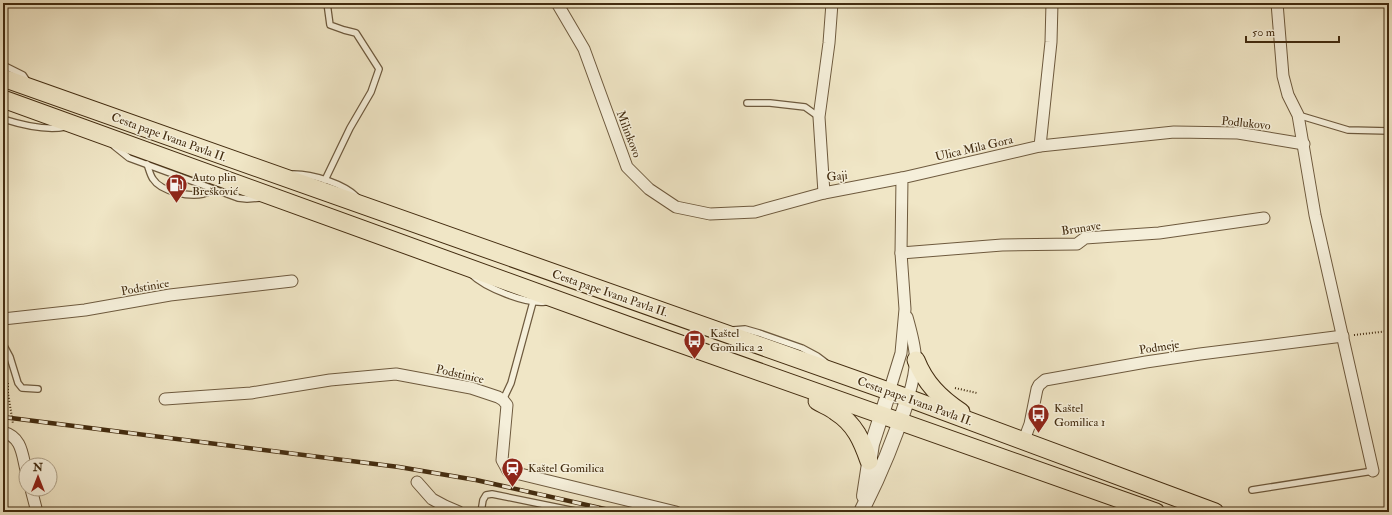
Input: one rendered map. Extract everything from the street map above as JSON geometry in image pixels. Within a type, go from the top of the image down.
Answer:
[{"type":"main road","name":"Cesta pape Ivana Pavla II.","points":[[3,78],[908,398],[1215,512]]},
{"type":"main road","name":"Cesta pape Ivana Pavla II.","points":[[3,100],[804,388],[1156,512]]},
{"type":"main road","points":[[916,360],[921,373],[928,384],[940,396],[971,421]]},
{"type":"main road","points":[[804,388],[812,398],[835,410],[851,424],[862,441],[869,461]]},
{"type":"street","name":"Milinkovo","points":[[557,3],[584,49],[627,167],[649,189],[676,207],[710,214],[755,212],[824,193]]},
{"type":"street","name":"Gaji","points":[[832,3],[829,43],[819,117],[824,193],[902,178]]},
{"type":"street","points":[[1040,146],[1051,42],[1052,3]]},
{"type":"street","points":[[1277,3],[1283,76],[1288,95],[1298,115],[1315,215],[1373,471]]},
{"type":"street","name":"Podlukovo","points":[[1040,146],[1174,132],[1238,133],[1304,144]]},
{"type":"street","name":"Ulica Mila Gora","points":[[902,178],[1040,146]]},
{"type":"street","points":[[862,510],[872,444],[901,353],[905,309],[901,253],[902,178]]},
{"type":"street","name":"Brunave","points":[[901,253],[1002,245],[1077,244],[1085,238],[1159,233],[1264,218]]},
{"type":"street","name":"Podstinice","points":[[3,319],[85,310],[170,295],[292,281]]},
{"type":"street","points":[[862,510],[880,474],[914,380],[916,360],[913,338],[905,309]]},
{"type":"street","name":"Podmeje","points":[[1024,440],[1030,424],[1037,389],[1039,385],[1046,380],[1146,362],[1343,336]]},
{"type":"street","name":"Podstinice","points":[[165,399],[251,393],[330,380],[396,374],[471,388],[503,400]]},
{"type":"street","points":[[503,400],[507,405],[502,460],[508,471],[676,512]]},
{"type":"street","points":[[6,433],[18,441],[22,457]]},
{"type":"street","points":[[416,482],[432,499],[459,512]]},
{"type":"street","points":[[33,497],[37,512]]},
{"type":"lane","points":[[325,180],[350,128],[371,92],[379,69],[356,33],[330,25],[327,3]]},
{"type":"lane","points":[[3,65],[23,75],[32,88]]},
{"type":"lane","points":[[747,103],[770,103],[805,107],[819,117]]},
{"type":"lane","points":[[1298,115],[1348,130],[1389,131]]},
{"type":"lane","points":[[3,119],[57,129],[75,126]]},
{"type":"lane","points":[[106,137],[113,146],[129,158],[238,198],[247,199],[271,196]]},
{"type":"lane","points":[[147,164],[153,179],[159,185],[175,192],[190,195],[204,194],[215,189]]},
{"type":"lane","points":[[272,174],[307,174],[325,180],[351,191],[369,208]]},
{"type":"lane","points":[[464,266],[471,275],[486,286],[533,302],[559,300]]},
{"type":"lane","points":[[503,400],[511,383],[533,302]]},
{"type":"lane","points":[[3,344],[10,357],[18,383],[22,388],[38,390]]},
{"type":"lane","points":[[1252,490],[1373,471]]},
{"type":"lane","points":[[481,512],[483,500],[486,495],[492,494],[580,512]]},
{"type":"path","points":[[1343,336],[1389,331]]},
{"type":"path","points":[[6,433],[14,429],[8,393],[10,357]]},
{"type":"railway","points":[[3,417],[399,467],[476,480],[618,512]]},
{"type":"place","name":"Auto plin Brešković","points":[[176,204]]},
{"type":"place","name":"Kaštel Gomilica 2","points":[[695,360]]},
{"type":"place","name":"Kaštel Gomilica 1","points":[[1038,434]]},
{"type":"place","name":"Kaštel Gomilica","points":[[513,488]]}]
